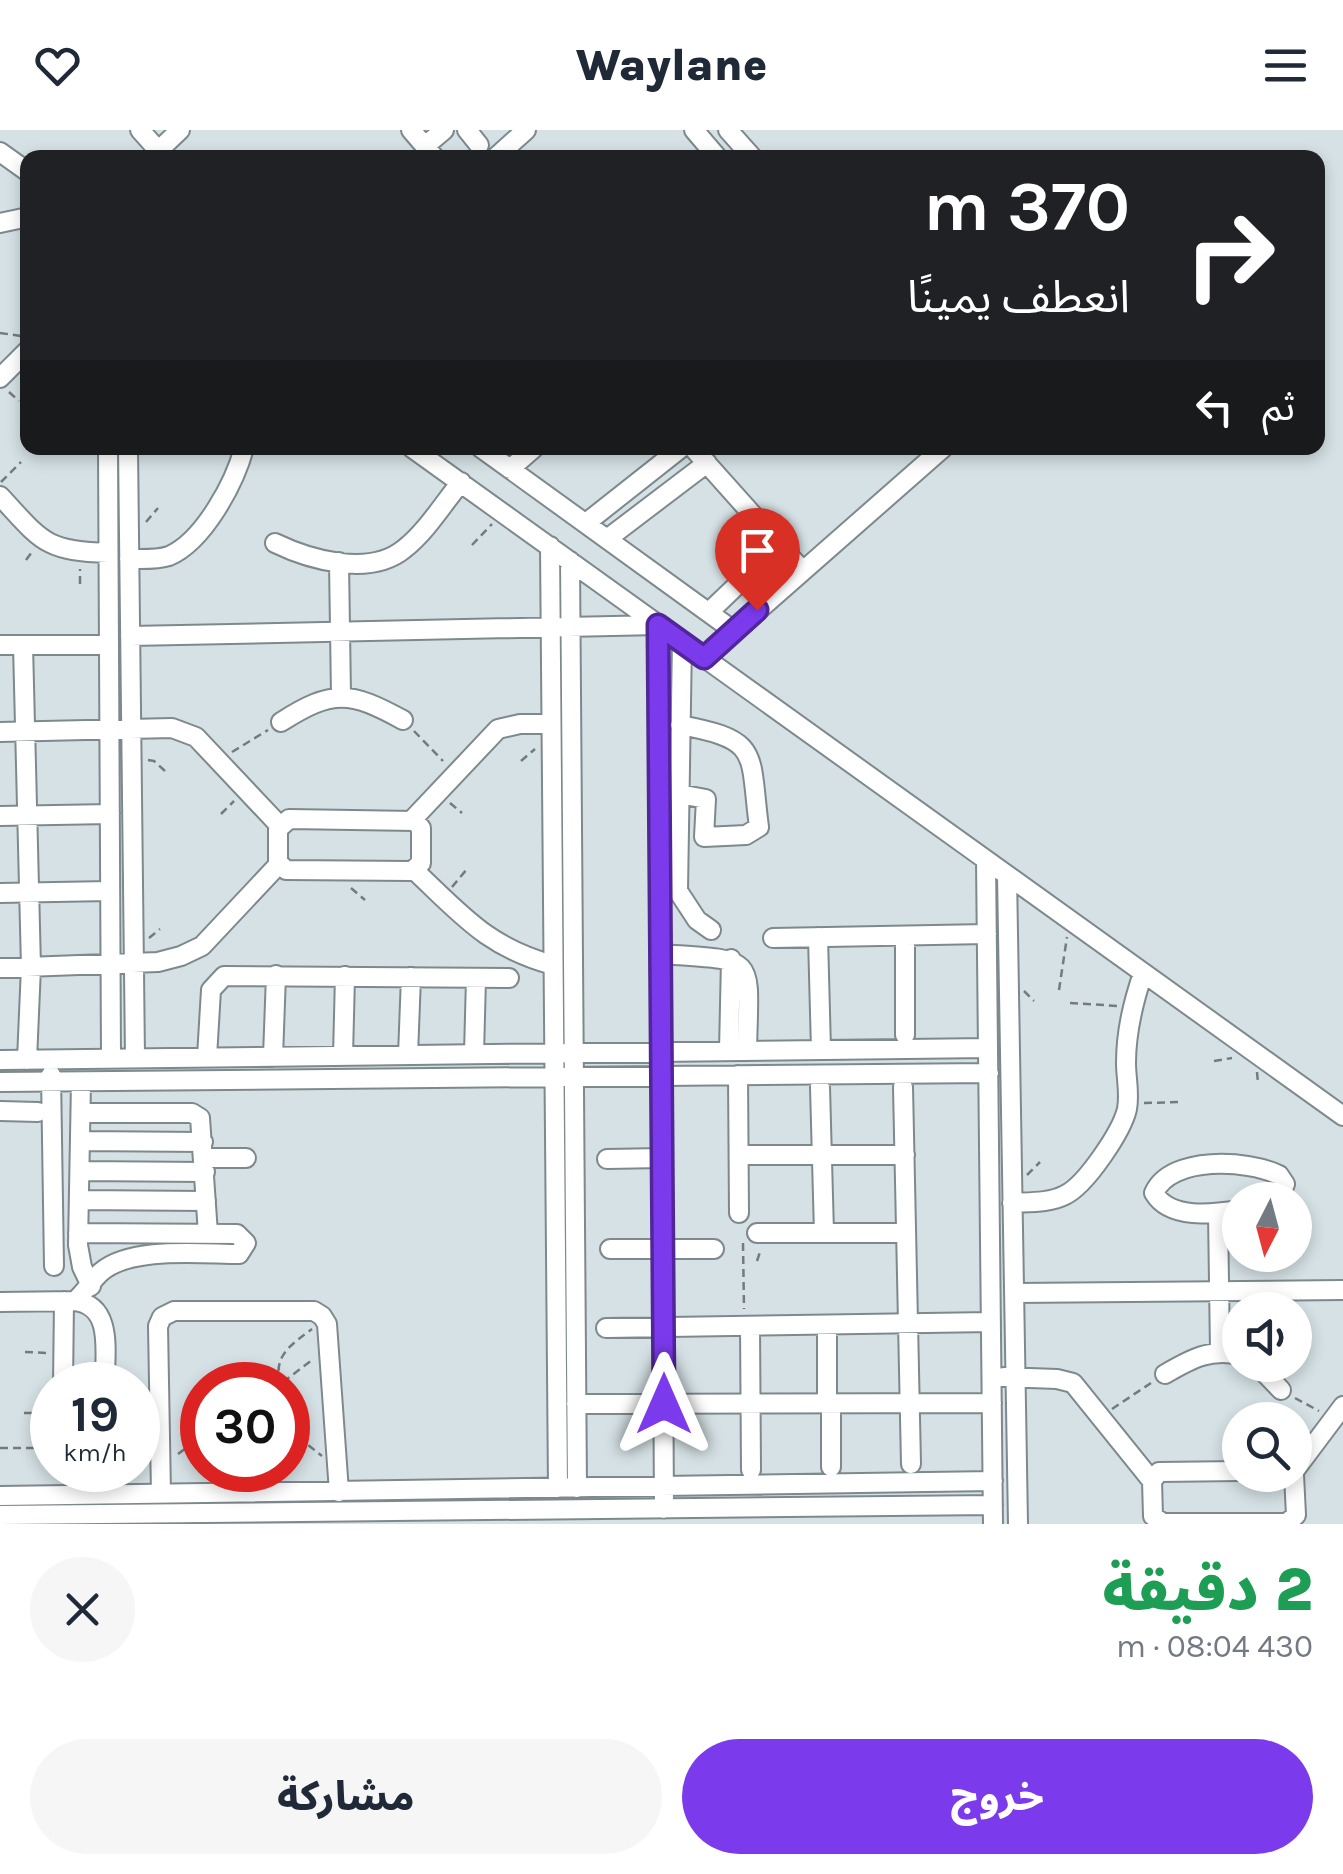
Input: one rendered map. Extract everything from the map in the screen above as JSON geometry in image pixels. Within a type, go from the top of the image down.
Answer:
[{"type":"street","points":[[140,130],[158,150]]},
{"type":"street","points":[[411,130],[428,150]]},
{"type":"street","points":[[466,130],[479,145]]},
{"type":"street","points":[[504,150],[526,130]]},
{"type":"street","points":[[694,130],[711,150]]},
{"type":"street","points":[[728,130],[746,150]]},
{"type":"street","points":[[0,381],[20,359]]},
{"type":"street","points":[[108,455],[111,1058]]},
{"type":"street","points":[[128,455],[135,1058]]},
{"type":"street","points":[[130,559],[165,558],[183,548],[198,534],[237,474],[242,455]]},
{"type":"street","points":[[422,455],[1343,1116]]},
{"type":"street","points":[[493,455],[734,631]]},
{"type":"street","points":[[510,468],[526,455]]},
{"type":"street","points":[[586,524],[673,455]]},
{"type":"street","points":[[700,455],[802,570]]},
{"type":"street","points":[[704,658],[934,455]]},
{"type":"street","points":[[608,539],[707,463]]},
{"type":"street","points":[[275,543],[361,565],[404,550],[462,482]]},
{"type":"street","points":[[637,484],[656,502]]},
{"type":"street","points":[[0,496],[53,546],[66,551],[108,553]]},
{"type":"street","points":[[709,612],[780,545]]},
{"type":"street","points":[[550,546],[558,1488]]},
{"type":"street","points":[[570,561],[577,1488]]},
{"type":"street","points":[[338,562],[341,696]]},
{"type":"street","points":[[130,636],[658,625]]},
{"type":"street","points":[[658,625],[664,1509]]},
{"type":"street","points":[[682,641],[678,892],[685,907],[711,930]]},
{"type":"street","points":[[0,646],[109,644]]},
{"type":"street","points":[[23,645],[31,967],[27,1060]]},
{"type":"street","points":[[280,722],[320,699],[341,696],[362,698],[404,720]]},
{"type":"street","points":[[412,820],[498,729],[550,724]]},
{"type":"street","points":[[679,794],[706,800],[704,836],[746,835],[759,828],[750,759],[744,748],[724,733],[680,725]]},
{"type":"street","points":[[0,732],[184,730],[196,736],[279,825],[278,864],[202,946],[158,962],[0,968]]},
{"type":"street","points":[[110,785],[132,785]]},
{"type":"street","points":[[0,816],[110,814]]},
{"type":"street","points":[[279,825],[289,820],[412,820],[420,828],[420,863],[414,870]]},
{"type":"street","points":[[551,821],[571,820]]},
{"type":"street","points":[[0,1496],[164,1501],[363,1518],[664,1509],[817,1516],[920,1506],[993,1515],[986,860]]},
{"type":"street","points":[[278,864],[289,871],[414,870],[483,935],[553,966]]},
{"type":"street","points":[[1007,875],[1018,1524]]},
{"type":"street","points":[[0,894],[110,892]]},
{"type":"street","points":[[772,938],[987,934]]},
{"type":"street","points":[[905,936],[905,1035]]},
{"type":"street","points":[[818,938],[821,1050]]},
{"type":"street","points":[[661,954],[731,959],[743,966],[749,979],[738,1051]]},
{"type":"street","points":[[1012,1203],[1055,1199],[1080,1186],[1121,1127],[1128,1104],[1126,1037],[1143,973]]},
{"type":"street","points":[[207,1057],[214,984],[230,974],[509,978]]},
{"type":"street","points":[[273,1056],[276,975]]},
{"type":"street","points":[[343,1056],[346,976]]},
{"type":"street","points":[[408,1055],[411,977]]},
{"type":"street","points":[[474,1054],[476,978]]},
{"type":"street","points":[[0,1060],[988,1048]]},
{"type":"street","points":[[308,1056],[309,1079]]},
{"type":"street","points":[[50,1059],[54,1266]]},
{"type":"street","points":[[0,1082],[989,1073]]},
{"type":"street","points":[[738,1075],[739,1213]]},
{"type":"street","points":[[81,1082],[78,1233],[82,1267],[91,1286]]},
{"type":"street","points":[[904,1087],[911,1464]]},
{"type":"street","points":[[820,1088],[824,1233]]},
{"type":"street","points":[[0,1111],[38,1112]]},
{"type":"street","points":[[81,1113],[192,1113],[202,1122],[208,1234]]},
{"type":"street","points":[[989,1131],[1011,1132]]},
{"type":"street","points":[[81,1141],[204,1157],[246,1158]]},
{"type":"street","points":[[739,1155],[905,1154]]},
{"type":"street","points":[[80,1171],[204,1157]]},
{"type":"street","points":[[607,1159],[662,1158]]},
{"type":"street","points":[[1222,1212],[1175,1209],[1160,1202],[1154,1193],[1158,1184],[1182,1171],[1218,1164],[1243,1164],[1279,1175],[1284,1182]]},
{"type":"street","points":[[79,1200],[206,1201]]},
{"type":"street","points":[[1165,1374],[1202,1354],[1220,1351],[1218,1213]]},
{"type":"street","points":[[63,1362],[70,1301],[91,1286],[100,1273],[147,1254],[239,1254],[246,1248],[242,1235],[78,1233]]},
{"type":"street","points":[[757,1233],[906,1233]]},
{"type":"street","points":[[610,1249],[714,1248]]},
{"type":"street","points":[[1014,1293],[1343,1290]]},
{"type":"street","points":[[0,1302],[70,1301],[92,1306],[103,1320],[104,1362]]},
{"type":"street","points":[[164,1501],[158,1326],[165,1314],[314,1311],[326,1320],[339,1492]]},
{"type":"street","points":[[606,1328],[991,1322]]},
{"type":"street","points":[[827,1325],[830,1467]]},
{"type":"street","points":[[747,1326],[750,1470]]},
{"type":"street","points":[[992,1376],[1073,1383],[1152,1480]]},
{"type":"street","points":[[1273,1382],[1281,1390]]},
{"type":"street","points":[[576,1404],[992,1403]]},
{"type":"street","points":[[1312,1448],[1338,1413]]},
{"type":"street","points":[[1222,1471],[1156,1474],[1152,1480],[1152,1522],[1287,1523],[1296,1521],[1295,1492]]},
{"type":"street","points":[[0,1515],[339,1492],[992,1481]]},
{"type":"street","points":[[920,1482],[920,1506]]},
{"type":"street","points":[[456,1490],[456,1517]]},
{"type":"path","points":[[0,381],[19,401]]},
{"type":"path","points":[[0,483],[21,462]]},
{"type":"path","points":[[472,545],[503,512]]},
{"type":"path","points":[[404,720],[455,773]]},
{"type":"path","points":[[218,760],[280,722]]},
{"type":"path","points":[[132,758],[154,761],[164,771]]},
{"type":"path","points":[[443,897],[467,869]]},
{"type":"path","points":[[1059,990],[1070,920]]},
{"type":"path","points":[[1070,1004],[1132,1006]]},
{"type":"path","points":[[1128,1104],[1180,1102]]},
{"type":"path","points":[[739,1213],[747,1326]]},
{"type":"path","points":[[279,1362],[284,1351],[326,1320]]},
{"type":"path","points":[[309,1362],[329,1346]]},
{"type":"path","points":[[26,1352],[63,1354]]},
{"type":"path","points":[[1101,1416],[1165,1374]]},
{"type":"path","points":[[1281,1390],[1338,1413]]},
{"type":"path","points":[[24,1413],[30,1413]]},
{"type":"path","points":[[310,1447],[337,1468]]},
{"type":"path","points":[[0,1448],[30,1448]]},
{"type":"path","points":[[161,1467],[180,1453]]},
{"type":"route","points":[[664,1404],[658,625],[704,658],[757,610]]}]
